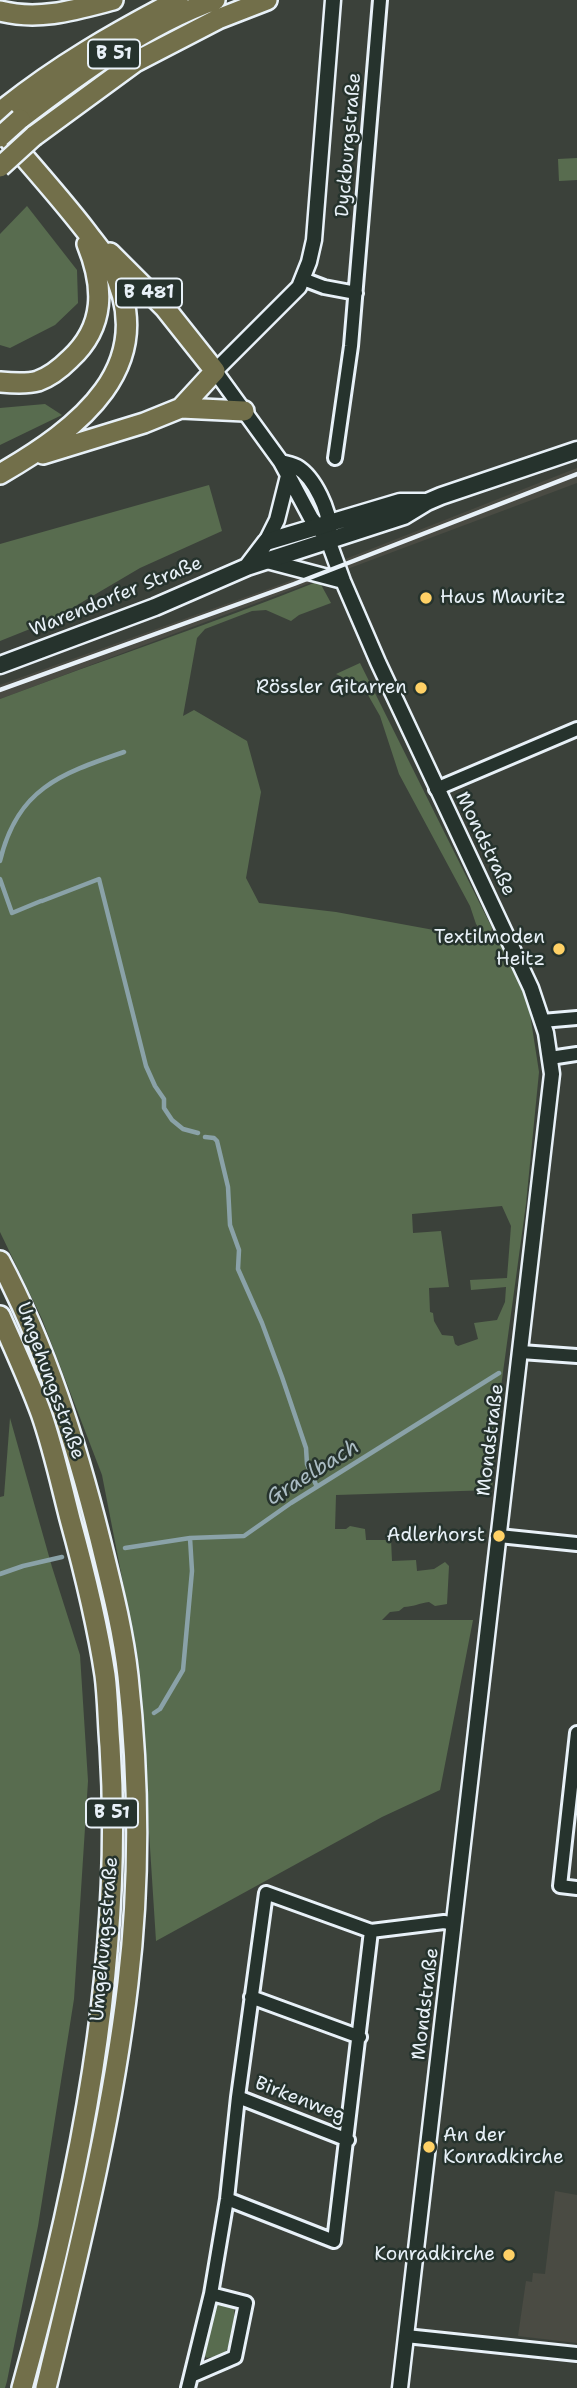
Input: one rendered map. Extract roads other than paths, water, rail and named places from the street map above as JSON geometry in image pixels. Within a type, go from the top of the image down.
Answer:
[{"type":"highway","points":[[47,0],[82,8]]},
{"type":"highway","points":[[0,11],[34,17],[113,0]]},
{"type":"highway","points":[[9,112],[66,64],[122,29],[178,0]]},
{"type":"highway","name":"B 51","points":[[0,137],[9,112],[164,23],[215,0]]},
{"type":"highway","name":"B 51","points":[[0,167],[34,136],[135,62],[218,19],[267,0]]},
{"type":"highway","name":"B 481","points":[[0,129],[77,220],[164,308],[215,372]]},
{"type":"highway","points":[[0,382],[38,381],[63,366],[83,348],[95,323],[100,299],[97,268],[77,220]]},
{"type":"highway","points":[[0,474],[83,418],[109,386],[125,351],[128,328],[125,302],[111,265],[77,220]]},
{"type":"highway","points":[[23,461],[144,423],[181,408],[215,372]]},
{"type":"highway","points":[[181,408],[244,411]]},
{"type":"highway","name":"Umgehungsstraße","points":[[0,1261],[17,1294],[55,1385],[84,1475],[111,1585],[128,1674],[135,1780],[136,1886],[132,1941],[116,2064],[103,2141],[46,2388]]},
{"type":"highway","name":"Umgehungsstraße","points":[[0,1316],[41,1413],[90,1594],[105,1676],[112,1782],[113,1886],[93,2067],[40,2320],[22,2388]]},
{"type":"highway","name":"Umgehungsstraße","points":[[40,2320],[79,2251]]},
{"type":"main road","name":"Warendorfer Straße","points":[[0,665],[155,607],[247,567],[404,516],[426,502],[577,450]]},
{"type":"main road","name":"Warendorfer Straße","points":[[247,567],[266,542],[400,502],[426,502]]},
{"type":"street","name":"Dyckburgstraße","points":[[215,372],[293,295],[303,279],[314,240],[332,0]]},
{"type":"street","name":"Dyckburgstraße","points":[[335,458],[356,293],[380,0]]},
{"type":"street","points":[[303,279],[324,287],[356,293]]},
{"type":"street","points":[[215,372],[324,524],[328,540]]},
{"type":"street","points":[[281,462],[299,468],[324,502],[328,512],[324,524]]},
{"type":"street","points":[[266,542],[277,520],[288,477]]},
{"type":"street","name":"Mondstraße","points":[[328,540],[343,582],[436,789],[531,988],[550,1058],[551,1094],[400,2388]]},
{"type":"street","points":[[267,561],[343,582]]},
{"type":"street","points":[[436,789],[577,729]]},
{"type":"street","points":[[542,1021],[577,1018]]},
{"type":"street","points":[[550,1058],[577,1055]]},
{"type":"street","points":[[521,1352],[577,1356]]},
{"type":"street","points":[[499,1536],[577,1544]]},
{"type":"street","points":[[577,1733],[560,1886],[577,1888]]},
{"type":"street","name":"Birkenweg","points":[[190,2382],[211,2294],[227,2199],[266,1893],[371,1931],[454,1924]]},
{"type":"street","name":"Birkenweg","points":[[227,2199],[334,2241],[371,1931]]},
{"type":"street","points":[[251,1997],[360,2036]]},
{"type":"street","name":"Birkenweg","points":[[238,2097],[348,2140]]},
{"type":"street","name":"Birkenweg","points":[[190,2382],[235,2357],[246,2304],[211,2294]]},
{"type":"street","points":[[407,2336],[577,2354]]},
{"type":"waterway","points":[[0,861],[18,817],[44,788],[80,768],[124,752]]},
{"type":"waterway","points":[[0,879],[12,913],[41,901]]},
{"type":"waterway","points":[[42,901],[99,879],[146,1066],[172,1120],[183,1129],[198,1133]]},
{"type":"waterway","points":[[205,1137],[217,1141],[228,1187],[230,1225],[239,1250],[238,1269],[282,1377],[306,1448],[307,1464],[317,1487]]},
{"type":"waterway","name":"Graelbach","points":[[125,1548],[190,1538],[244,1536],[291,1503],[499,1373]]},
{"type":"waterway","points":[[154,1713],[160,1709],[183,1670],[192,1571],[190,1538]]},
{"type":"waterway","name":"Graelbach","points":[[0,1574],[62,1557]]},
{"type":"railway","points":[[0,690],[294,584],[577,474]]},
{"type":"place","name":"Haus Mauritz","points":[[426,598]]},
{"type":"place","name":"Rössler Gitarren","points":[[421,688]]},
{"type":"place","name":"Textilmoden Heitz","points":[[559,949]]},
{"type":"place","name":"Adlerhorst","points":[[499,1536]]},
{"type":"place","name":"An der Konradkirche","points":[[429,2147]]},
{"type":"place","name":"Konradkirche","points":[[509,2255]]}]
